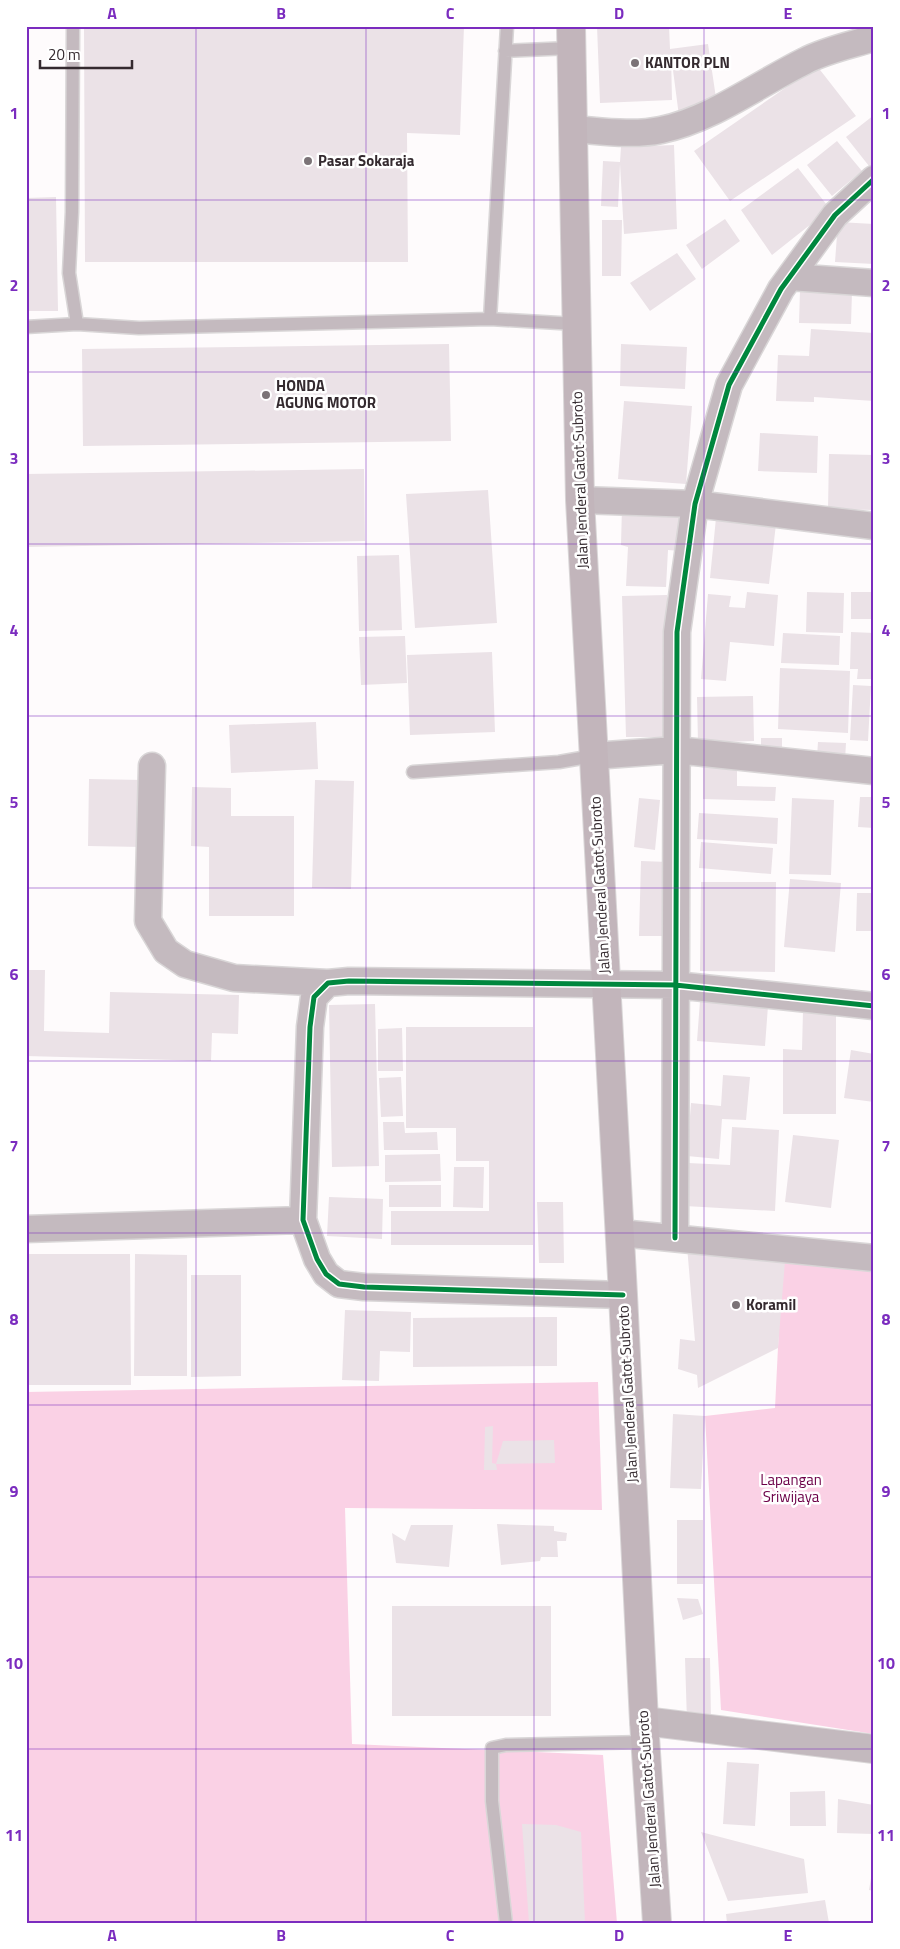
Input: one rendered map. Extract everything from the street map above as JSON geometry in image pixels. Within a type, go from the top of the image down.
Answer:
[{"type":"highway","name":"Jalan Jenderal Gatot Subroto","points":[[571,37],[580,500],[620,1233],[644,1731],[657,1923]]},
{"type":"street","points":[[573,130],[624,133],[658,131],[679,126],[714,110],[818,54],[874,38]]},
{"type":"street","points":[[676,1238],[677,632],[694,504],[729,385],[754,343],[781,289],[835,215],[874,179]]},
{"type":"street","points":[[790,277],[874,282]]},
{"type":"street","points":[[580,500],[694,504],[874,526]]},
{"type":"street","points":[[593,756],[676,750],[874,771]]},
{"type":"street","points":[[152,766],[148,921],[166,951],[185,964],[234,978],[328,983],[348,981],[675,985],[874,1006]]},
{"type":"street","points":[[328,983],[314,997],[311,1020],[303,1220],[317,1259],[326,1274],[339,1284],[364,1287],[623,1295]]},
{"type":"street","points":[[26,1229],[303,1220]]},
{"type":"street","points":[[620,1233],[874,1258]]},
{"type":"street","points":[[644,1731],[874,1749]]},
{"type":"lane","points":[[73,26],[72,212],[69,272],[77,324]]},
{"type":"lane","points":[[490,319],[507,26]]},
{"type":"lane","points":[[505,51],[571,37]]},
{"type":"lane","points":[[26,327],[77,324],[139,328],[490,319],[576,324]]},
{"type":"lane","points":[[413,772],[559,762],[593,756]]},
{"type":"lane","points":[[506,1923],[492,1801],[492,1748],[644,1731]]},
{"type":"green space","name":"Lapangan Sriwijaya","points":[[783,1246],[874,1258],[874,1734],[721,1710],[705,1416],[775,1408]]},
{"type":"green space","points":[[598,1382],[602,1510],[345,1508],[352,1744],[603,1755],[617,1923],[26,1923],[26,1392]]},
{"type":"building","name":"Pasar Sokaraja","points":[[84,26],[464,26],[460,135],[407,133],[408,262],[85,262]]},
{"type":"building","name":"KANTOR PLN","points":[[597,26],[669,26],[670,49],[708,44],[716,98],[704,100],[705,112],[679,116],[671,55],[672,100],[600,103]]},
{"type":"building","points":[[817,66],[856,116],[730,201],[694,151]]},
{"type":"building","points":[[874,115],[874,163],[869,166],[846,137]]},
{"type":"building","points":[[837,141],[862,171],[832,196],[807,165]]},
{"type":"building","points":[[674,145],[677,229],[624,234],[620,164],[618,207],[601,206],[603,161],[620,162],[621,147]]},
{"type":"building","points":[[798,168],[830,209],[772,255],[741,210]]},
{"type":"building","points":[[56,197],[58,311],[26,311],[26,198]]},
{"type":"building","points":[[725,219],[740,241],[702,269],[686,245]]},
{"type":"building","points":[[602,220],[622,220],[621,276],[602,276]]},
{"type":"building","points":[[838,222],[874,224],[874,264],[835,262]]},
{"type":"building","points":[[677,253],[696,279],[650,311],[630,283]]},
{"type":"building","points":[[800,291],[852,292],[851,324],[799,323]]},
{"type":"building","points":[[811,329],[874,333],[874,401],[814,397],[814,402],[776,401],[778,355],[809,356]]},
{"type":"building","name":"HONDA AGUNG MOTOR","points":[[449,344],[451,441],[83,446],[82,349]]},
{"type":"building","points":[[621,344],[687,347],[685,389],[620,386]]},
{"type":"building","points":[[624,401],[692,406],[686,484],[618,479]]},
{"type":"building","points":[[760,433],[818,436],[817,473],[758,471]]},
{"type":"building","points":[[829,454],[874,455],[874,510],[828,509]]},
{"type":"building","points":[[364,469],[365,541],[26,547],[26,474]]},
{"type":"building","points":[[488,490],[497,623],[415,628],[406,494]]},
{"type":"building","points":[[622,507],[683,509],[681,551],[668,550],[666,587],[626,586],[628,547],[621,545]]},
{"type":"building","points":[[716,518],[776,524],[769,584],[710,578]]},
{"type":"building","points":[[399,555],[402,630],[359,631],[357,556]]},
{"type":"building","points":[[747,592],[778,595],[774,646],[730,642],[726,681],[701,679],[708,594],[731,596],[729,607],[745,608]]},
{"type":"building","points":[[807,592],[844,593],[843,633],[806,632]]},
{"type":"building","points":[[851,592],[874,592],[874,619],[851,619]]},
{"type":"building","points":[[667,595],[670,737],[626,737],[622,596]]},
{"type":"building","points":[[851,632],[874,633],[874,679],[857,679],[858,669],[850,669]]},
{"type":"building","points":[[783,633],[840,636],[839,665],[781,663]]},
{"type":"building","points":[[405,636],[407,683],[361,685],[359,637]]},
{"type":"building","points":[[492,652],[495,732],[410,735],[407,655]]},
{"type":"building","points":[[780,668],[850,671],[848,733],[778,729]]},
{"type":"building","points":[[853,685],[871,686],[868,741],[850,740]]},
{"type":"building","points":[[753,696],[754,741],[698,743],[697,697]]},
{"type":"building","points":[[316,722],[318,769],[231,773],[229,725]]},
{"type":"building","points":[[761,738],[782,738],[782,752],[761,753]]},
{"type":"building","points":[[818,742],[846,743],[845,760],[817,757]]},
{"type":"building","points":[[703,765],[737,766],[737,786],[776,787],[775,801],[703,799]]},
{"type":"building","points":[[89,779],[143,780],[142,847],[88,846]]},
{"type":"building","points":[[315,780],[354,781],[351,889],[312,888]]},
{"type":"building","points":[[192,787],[231,788],[231,816],[294,816],[294,916],[209,916],[209,847],[191,846]]},
{"type":"building","points":[[860,797],[874,797],[874,828],[858,827]]},
{"type":"building","points":[[639,798],[660,800],[655,850],[634,847]]},
{"type":"building","points":[[792,798],[834,800],[831,875],[789,874]]},
{"type":"building","points":[[699,813],[778,818],[777,844],[697,839]]},
{"type":"building","points":[[701,842],[773,848],[771,874],[699,868]]},
{"type":"building","points":[[641,861],[668,862],[665,936],[639,936]]},
{"type":"building","points":[[790,879],[841,883],[835,952],[784,947]]},
{"type":"building","points":[[701,882],[776,882],[775,972],[700,971]]},
{"type":"building","points":[[857,893],[874,893],[874,931],[856,931]]},
{"type":"building","points":[[26,970],[45,970],[44,1031],[109,1033],[110,992],[239,995],[238,1034],[212,1033],[211,1061],[26,1056]]},
{"type":"building","points":[[700,1001],[768,1006],[765,1046],[697,1041]]},
{"type":"building","points":[[375,1004],[379,1166],[332,1167],[329,1005]]},
{"type":"building","points":[[803,1011],[836,1011],[836,1114],[783,1114],[783,1049],[802,1050]]},
{"type":"building","points":[[406,1027],[533,1027],[533,1245],[391,1245],[391,1211],[489,1211],[489,1161],[456,1161],[456,1128],[406,1128]]},
{"type":"building","points":[[402,1028],[403,1071],[378,1071],[378,1029]]},
{"type":"building","points":[[851,1050],[874,1054],[874,1102],[844,1098]]},
{"type":"building","points":[[723,1075],[750,1077],[746,1120],[722,1119],[719,1159],[687,1156],[691,1103],[721,1106]]},
{"type":"building","points":[[401,1077],[403,1116],[381,1117],[379,1078]]},
{"type":"building","points":[[383,1122],[404,1122],[405,1133],[437,1132],[438,1150],[384,1150]]},
{"type":"building","points":[[732,1127],[779,1130],[775,1211],[685,1206],[688,1163],[730,1165]]},
{"type":"building","points":[[793,1135],[839,1140],[831,1208],[785,1202]]},
{"type":"building","points":[[440,1154],[441,1181],[385,1182],[385,1155]]},
{"type":"building","points":[[454,1167],[484,1167],[483,1208],[453,1207]]},
{"type":"building","points":[[389,1185],[441,1185],[441,1207],[389,1207]]},
{"type":"building","points":[[329,1197],[383,1199],[382,1239],[327,1236]]},
{"type":"building","points":[[537,1202],[563,1202],[564,1263],[539,1263]]},
{"type":"building","name":"Koramil","points":[[687,1246],[785,1261],[778,1348],[698,1388],[697,1375],[678,1369],[680,1339],[695,1341]]},
{"type":"building","points":[[26,1254],[130,1254],[131,1385],[26,1385]]},
{"type":"building","points":[[135,1254],[187,1255],[187,1376],[134,1376]]},
{"type":"building","points":[[191,1275],[241,1275],[241,1376],[191,1377]]},
{"type":"building","points":[[345,1310],[411,1312],[410,1352],[380,1351],[379,1381],[342,1380]]},
{"type":"building","points":[[557,1317],[557,1366],[413,1367],[413,1318]]},
{"type":"building","points":[[673,1414],[705,1416],[701,1489],[670,1488]]},
{"type":"building","points":[[493,1426],[492,1463],[496,1464],[497,1470],[484,1470],[485,1427]]},
{"type":"building","points":[[554,1440],[555,1463],[496,1464],[503,1441]]},
{"type":"building","points":[[677,1520],[703,1520],[703,1584],[677,1584]]},
{"type":"building","points":[[497,1524],[554,1526],[554,1531],[567,1533],[566,1541],[557,1541],[558,1557],[541,1557],[540,1561],[501,1565]]},
{"type":"building","points":[[411,1525],[453,1525],[449,1567],[396,1563],[392,1533],[405,1541]]},
{"type":"building","points":[[677,1598],[698,1599],[703,1614],[683,1620]]},
{"type":"building","points":[[392,1606],[551,1606],[551,1716],[392,1716]]},
{"type":"building","points":[[685,1658],[710,1658],[711,1722],[687,1722]]},
{"type":"building","points":[[727,1762],[759,1764],[755,1826],[723,1824]]},
{"type":"building","points":[[825,1791],[826,1826],[790,1826],[790,1792]]},
{"type":"building","points":[[838,1799],[874,1805],[874,1834],[837,1833]]},
{"type":"building","points":[[522,1824],[556,1825],[581,1832],[585,1923],[529,1923]]},
{"type":"building","points":[[701,1832],[804,1859],[808,1893],[728,1901]]},
{"type":"building","points":[[874,1866],[874,1891],[869,1890]]},
{"type":"building","points":[[825,1900],[829,1923],[727,1923],[726,1914]]},
{"type":"cycle path","points":[[675,1238],[677,632],[695,504],[729,385],[781,289],[835,215],[874,179]]},
{"type":"cycle path","points":[[623,1295],[364,1287],[339,1284],[326,1274],[317,1259],[303,1220],[310,1027],[314,997],[328,983],[349,981],[675,985],[874,1006]]},
{"type":"place","name":"KANTOR PLN","points":[[635,63]]},
{"type":"place","name":"Pasar Sokaraja","points":[[308,161]]},
{"type":"place","name":"HONDA AGUNG MOTOR","points":[[266,395]]},
{"type":"place","name":"Koramil","points":[[736,1305]]}]
